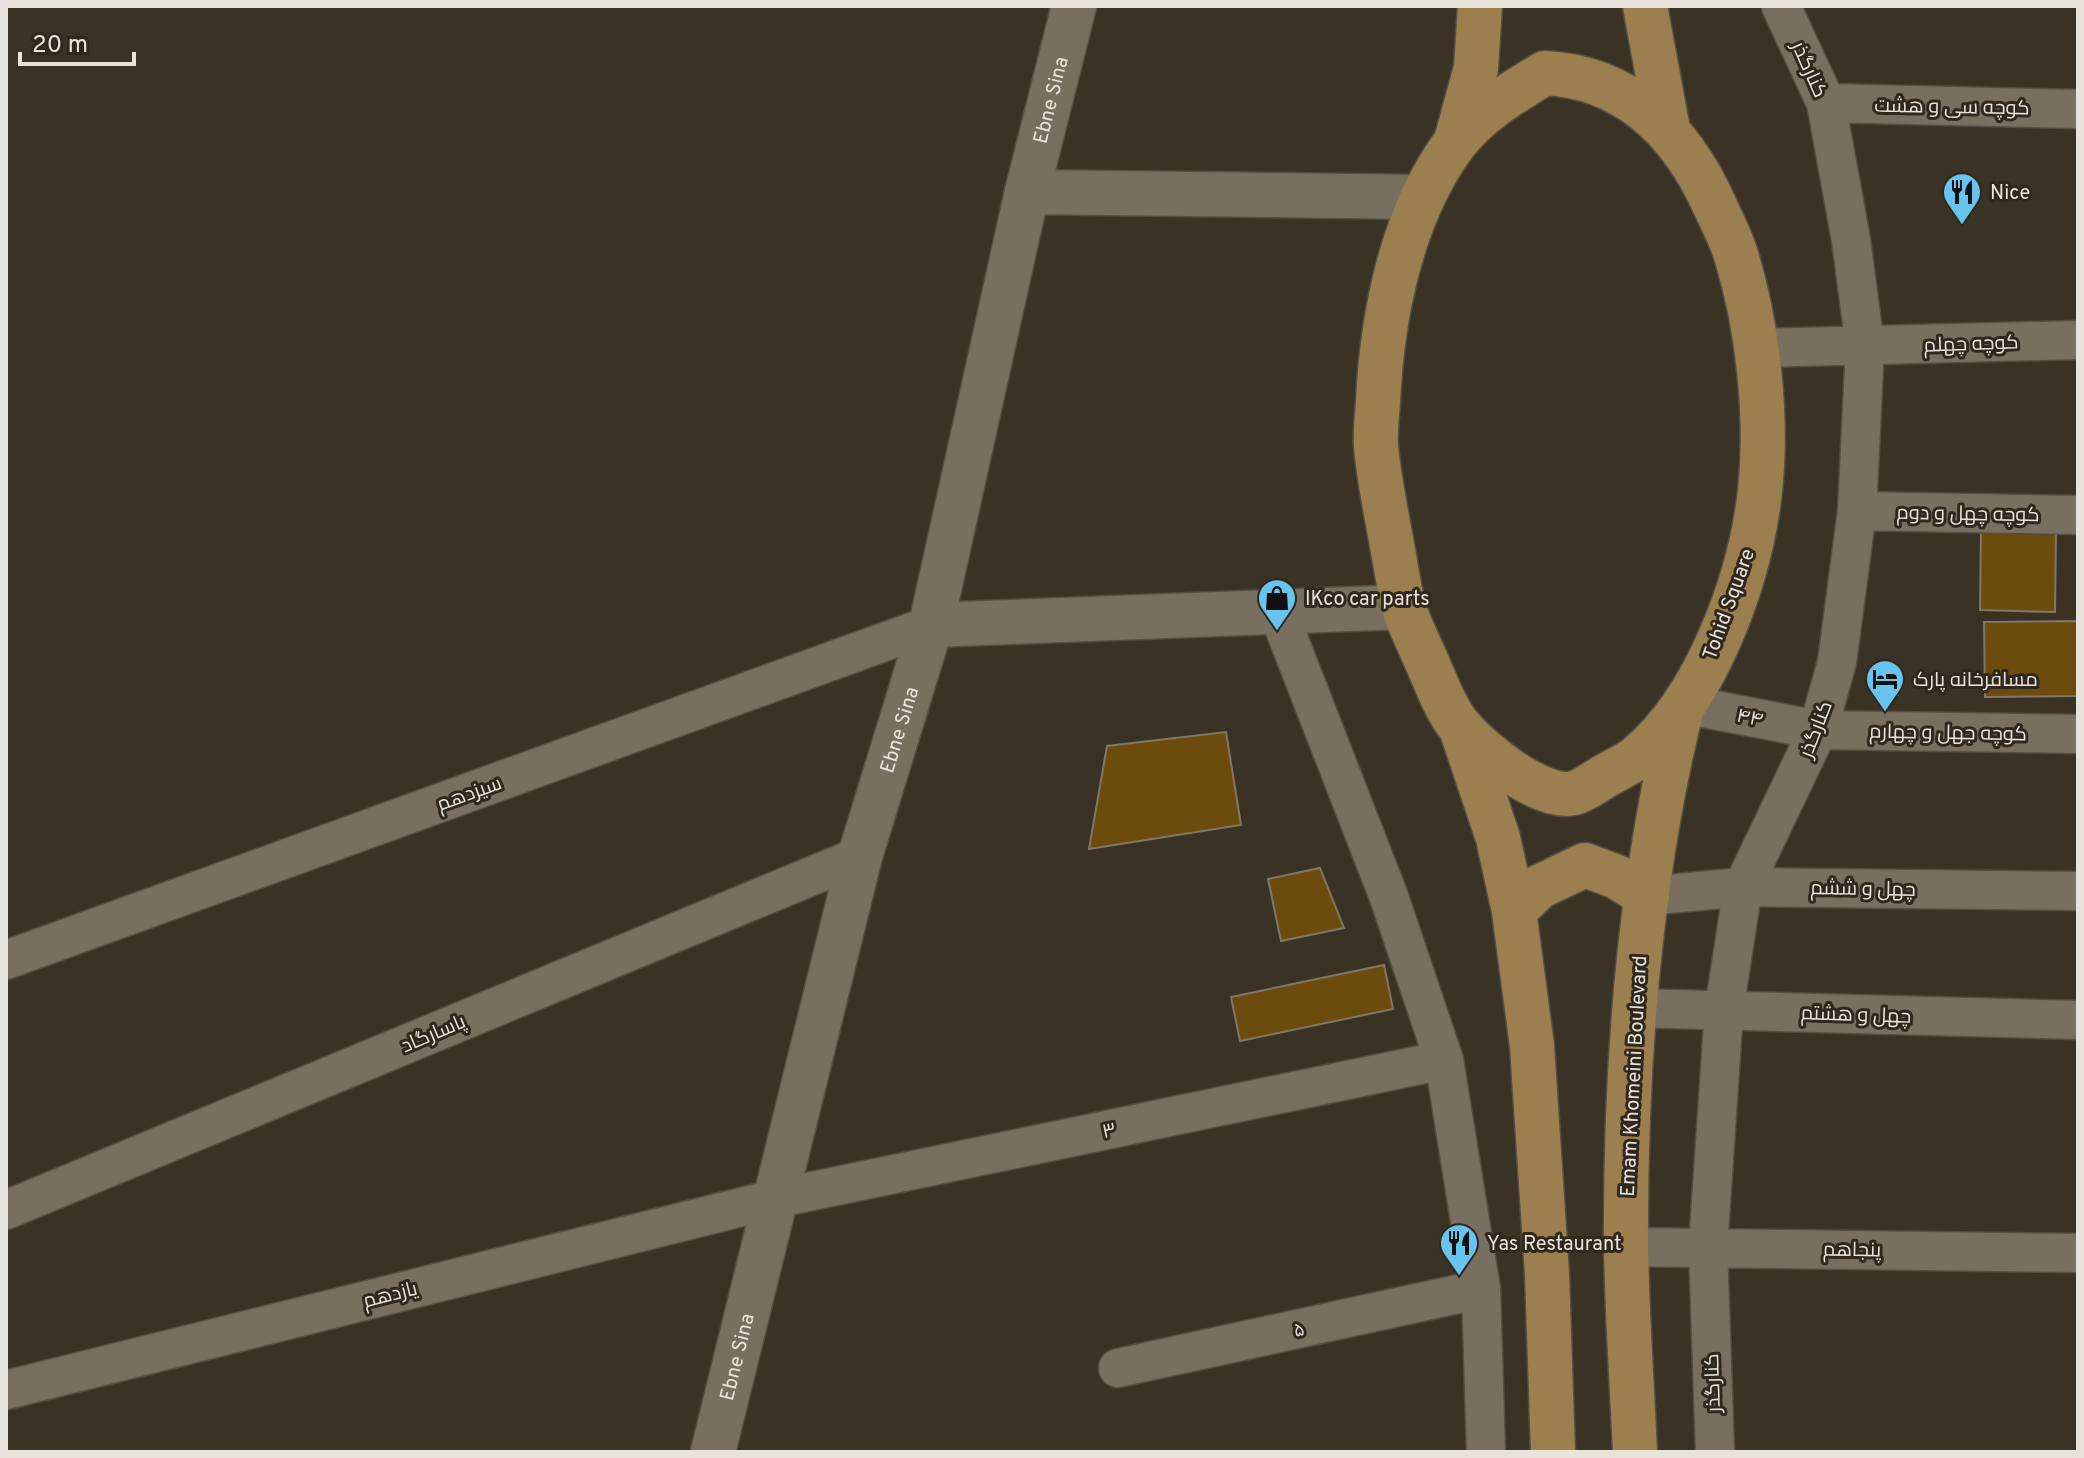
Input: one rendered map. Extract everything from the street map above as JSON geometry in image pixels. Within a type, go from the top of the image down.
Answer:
[{"type":"main road","points":[[1456,142],[1476,68],[1480,6]]},
{"type":"main road","points":[[1645,6],[1668,130]]},
{"type":"main road","name":"Tohid Square","points":[[1545,73],[1572,75],[1613,88],[1668,130],[1707,189],[1735,252],[1750,311],[1755,348],[1762,431],[1760,491],[1740,582],[1714,652],[1683,704],[1661,733],[1634,759],[1574,794],[1540,789],[1503,765],[1461,729],[1438,688],[1404,607],[1376,444],[1380,358],[1394,281],[1422,197],[1456,142],[1491,106],[1545,73]]},
{"type":"main road","name":"Emam Khomeini Boulevard","points":[[1635,1452],[1626,1247],[1634,1008],[1639,944],[1667,768],[1683,704]]},
{"type":"main road","points":[[1461,729],[1498,838],[1514,911],[1532,1046],[1547,1274],[1553,1452]]},
{"type":"main road","points":[[1514,911],[1539,887],[1585,865],[1617,877],[1647,896]]},
{"type":"street","name":"Ebne Sina","points":[[713,1452],[860,856],[931,625],[1027,192],[1074,6]]},
{"type":"street","name":"کنارگذر","points":[[1715,1452],[1708,1247],[1724,1010],[1743,887],[1818,730],[1837,662],[1857,511],[1865,346],[1851,240],[1826,103],[1781,6]]},
{"type":"street","name":"کوچه سی و هشت","points":[[1826,103],[2078,109]]},
{"type":"street","points":[[1027,192],[1422,197]]},
{"type":"street","name":"کوچه چهلم","points":[[1755,348],[2078,340]]},
{"type":"street","name":"کوچه چهل و دوم","points":[[1857,511],[2078,515]]},
{"type":"street","points":[[931,625],[1404,607]]},
{"type":"street","points":[[1278,612],[1389,897],[1444,1060],[1481,1289],[1486,1452]]},
{"type":"street","name":"سیزدهم","points":[[6,960],[931,625]]},
{"type":"street","name":"۴۴","points":[[1683,704],[1818,730]]},
{"type":"street","name":"کوچه جهل و چهارم","points":[[1818,730],[2078,734]]},
{"type":"street","name":"پاسارگاد","points":[[6,1210],[860,856]]},
{"type":"street","name":"چهل و ششم","points":[[1647,896],[1743,887],[2078,891]]},
{"type":"street","name":"چهل و هشتم","points":[[1634,1008],[2078,1020]]},
{"type":"street","name":"۳","points":[[774,1199],[1444,1060]]},
{"type":"street","name":"یازدهم","points":[[6,1390],[774,1199]]},
{"type":"street","name":"پنجاهم","points":[[1626,1247],[2078,1253]]},
{"type":"street","name":"۵","points":[[1118,1368],[1481,1289]]},
{"type":"building","points":[[1981,531],[2056,533],[2055,612],[1980,610]]},
{"type":"building","points":[[2078,621],[2078,696],[1985,697],[1984,622]]},
{"type":"building","points":[[1226,732],[1241,825],[1089,849],[1107,746]]},
{"type":"building","points":[[1320,868],[1344,928],[1281,941],[1268,879]]},
{"type":"building","points":[[1384,965],[1393,1009],[1240,1041],[1231,997]]},
{"type":"place","name":"Nice","points":[[1962,226]]},
{"type":"place","name":"IKco car parts","points":[[1277,632]]},
{"type":"place","name":"مسافرخانه پارک","points":[[1885,713]]},
{"type":"place","name":"Yas Restaurant","points":[[1459,1277]]}]
